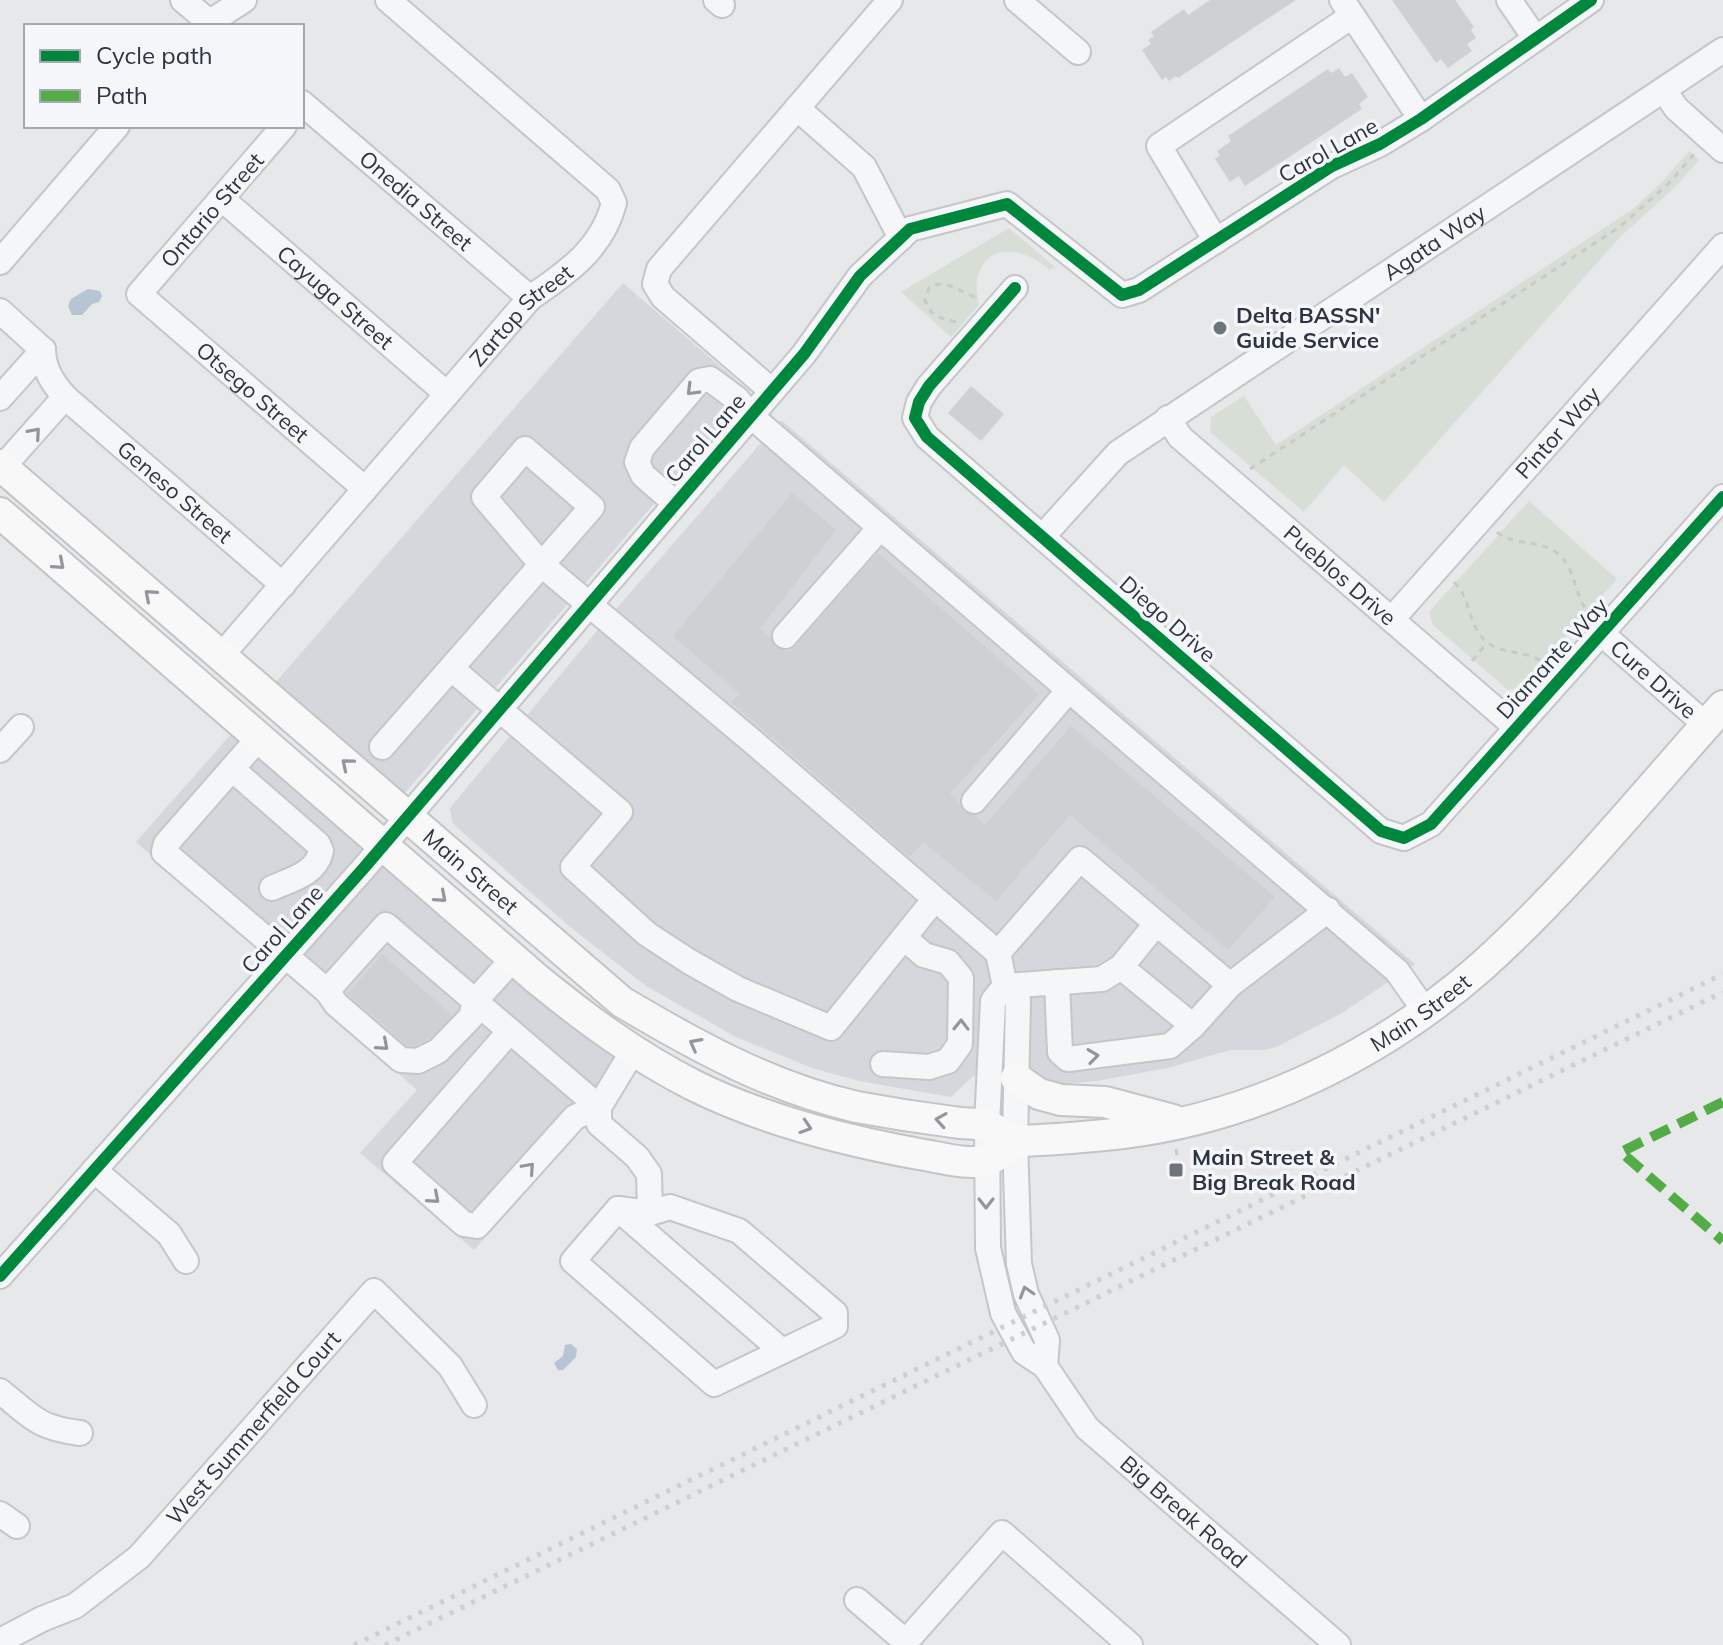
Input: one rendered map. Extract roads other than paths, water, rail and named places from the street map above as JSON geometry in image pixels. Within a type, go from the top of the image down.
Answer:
[{"type":"main road","name":"Main Street","points":[[1,468],[622,1002],[692,1044],[791,1087],[856,1106],[956,1123],[987,1125],[1015,1141],[1072,1138],[1183,1123],[1238,1108],[1344,1063],[1425,1011],[1480,967],[1543,907],[1715,716]]},
{"type":"main road","name":"Main Street","points":[[0,513],[513,959],[594,1025],[633,1051],[694,1086],[846,1141],[951,1159],[987,1161]]},
{"type":"main road","points":[[1016,1078],[1039,1094],[1061,1100],[1105,1102],[1183,1123]]},
{"type":"main road","points":[[987,1161],[1015,1141]]},
{"type":"street","points":[[183,0],[208,24],[244,0]]},
{"type":"street","name":"Zartop Street","points":[[220,657],[530,298],[570,272],[591,250],[610,218],[614,203],[608,190],[388,0]]},
{"type":"street","points":[[772,391],[663,297],[655,284],[659,269],[890,0]]},
{"type":"street","points":[[1017,0],[1078,52]]},
{"type":"street","points":[[1509,0],[1535,38]]},
{"type":"street","name":"Carol Lane","points":[[0,1276],[286,956],[751,416],[804,354],[860,276],[910,229],[1007,204],[1122,295],[1139,290],[1332,166],[1380,144],[1421,119],[1591,0]]},
{"type":"street","points":[[1216,241],[1159,146],[1347,8],[1421,119]]},
{"type":"street","name":"Agata Way","points":[[1043,536],[1118,453],[1723,50]]},
{"type":"street","points":[[1664,90],[1676,108],[1723,150]]},
{"type":"street","name":"Onedia Street","points":[[304,106],[530,298]]},
{"type":"street","points":[[797,108],[864,167],[901,238]]},
{"type":"street","points":[[0,262],[115,128]]},
{"type":"street","name":"Ontario Street","points":[[139,294],[282,128]]},
{"type":"street","name":"Cayuga Street","points":[[222,199],[447,394]]},
{"type":"street","name":"Pintor Way","points":[[1393,618],[1723,246]]},
{"type":"street","name":"Diego Drive","points":[[1015,288],[929,386],[919,402],[915,418],[927,437],[1381,831],[1404,838]]},
{"type":"street","name":"Otsego Street","points":[[139,294],[365,489]]},
{"type":"street","points":[[0,311],[43,350],[0,398]]},
{"type":"street","name":"Geneso Street","points":[[43,350],[44,365],[52,382],[65,397],[283,585]]},
{"type":"street","points":[[675,503],[643,475],[637,462],[642,448],[699,381],[710,379],[737,399],[751,416],[879,529],[1328,910],[1397,971],[1425,1011]]},
{"type":"street","points":[[1,468],[65,397]]},
{"type":"street","name":"Pueblos Drive","points":[[1168,418],[1180,437],[1516,727]]},
{"type":"street","points":[[382,747],[452,669],[542,565],[592,507],[525,449],[484,497],[542,565],[998,953],[1080,859],[1230,985]]},
{"type":"street","name":"Diamante Way","points":[[1404,838],[1431,824],[1516,727],[1596,624],[1723,497]]},
{"type":"street","points":[[785,636],[879,529]]},
{"type":"street","name":"Cure Drive","points":[[1596,624],[1715,716]]},
{"type":"street","points":[[452,669],[620,812],[573,867],[647,934],[738,989],[831,1028],[934,900]]},
{"type":"street","points":[[974,801],[1069,690]]},
{"type":"street","points":[[0,750],[21,727]]},
{"type":"street","points":[[258,739],[166,844],[164,852],[327,991],[336,1004],[401,1060],[418,1061],[438,1051],[471,1017],[475,1001],[513,959]]},
{"type":"street","points":[[232,769],[318,844],[321,851],[316,865],[307,872],[272,888]]},
{"type":"street","points":[[1057,982],[1060,1052],[1068,1059],[1170,1046],[1230,985],[1328,910]]},
{"type":"street","points":[[1005,986],[1102,979],[1121,967],[1156,924]]},
{"type":"street","points":[[327,991],[386,925],[599,1107]]},
{"type":"street","points":[[883,1064],[929,1067],[948,1061],[960,1044],[961,978],[948,962],[924,955],[904,938]]},
{"type":"street","name":"Big Break Road","points":[[998,953],[1005,986],[1018,1000],[1015,1141],[1019,1264],[1026,1294],[1047,1340],[1045,1366]]},
{"type":"street","points":[[1121,967],[1193,1026]]},
{"type":"street","name":"Big Break Road","points":[[1005,986],[993,1001],[987,1125],[988,1248],[1003,1313],[1024,1352],[1045,1366],[1087,1428],[1338,1645]]},
{"type":"street","points":[[510,1031],[395,1163],[464,1224],[477,1226],[575,1117],[599,1107]]},
{"type":"street","points":[[633,1051],[599,1107],[599,1124],[637,1157],[649,1174],[650,1213]]},
{"type":"street","points":[[94,1170],[169,1234],[186,1261]]},
{"type":"street","points":[[670,1207],[739,1231],[835,1313],[835,1326],[714,1384],[573,1261],[618,1209],[650,1213],[670,1207]]},
{"type":"street","points":[[618,1209],[782,1351]]},
{"type":"street","name":"West Summerfield Court","points":[[0,1641],[75,1606],[139,1557],[374,1291],[450,1366],[474,1405]]},
{"type":"street","points":[[0,1391],[38,1422],[52,1429],[80,1433]]},
{"type":"street","points":[[857,1600],[904,1643],[1002,1533],[1130,1645]]},
{"type":"water","points":[[88,289],[100,291],[102,296],[99,302],[92,304],[82,315],[72,315],[68,306],[71,299]]},
{"type":"water","points":[[571,1344],[577,1349],[576,1357],[563,1370],[558,1370],[554,1363],[563,1356],[565,1345]]},
{"type":"railway","points":[[354,1645],[1723,974]]},
{"type":"railway","points":[[385,1645],[1723,992]]},
{"type":"place","name":"Delta BASSN' Guide Service","points":[[1220,328]]},
{"type":"place","name":"Main Street & Big Break Road","points":[[1176,1170]]}]
